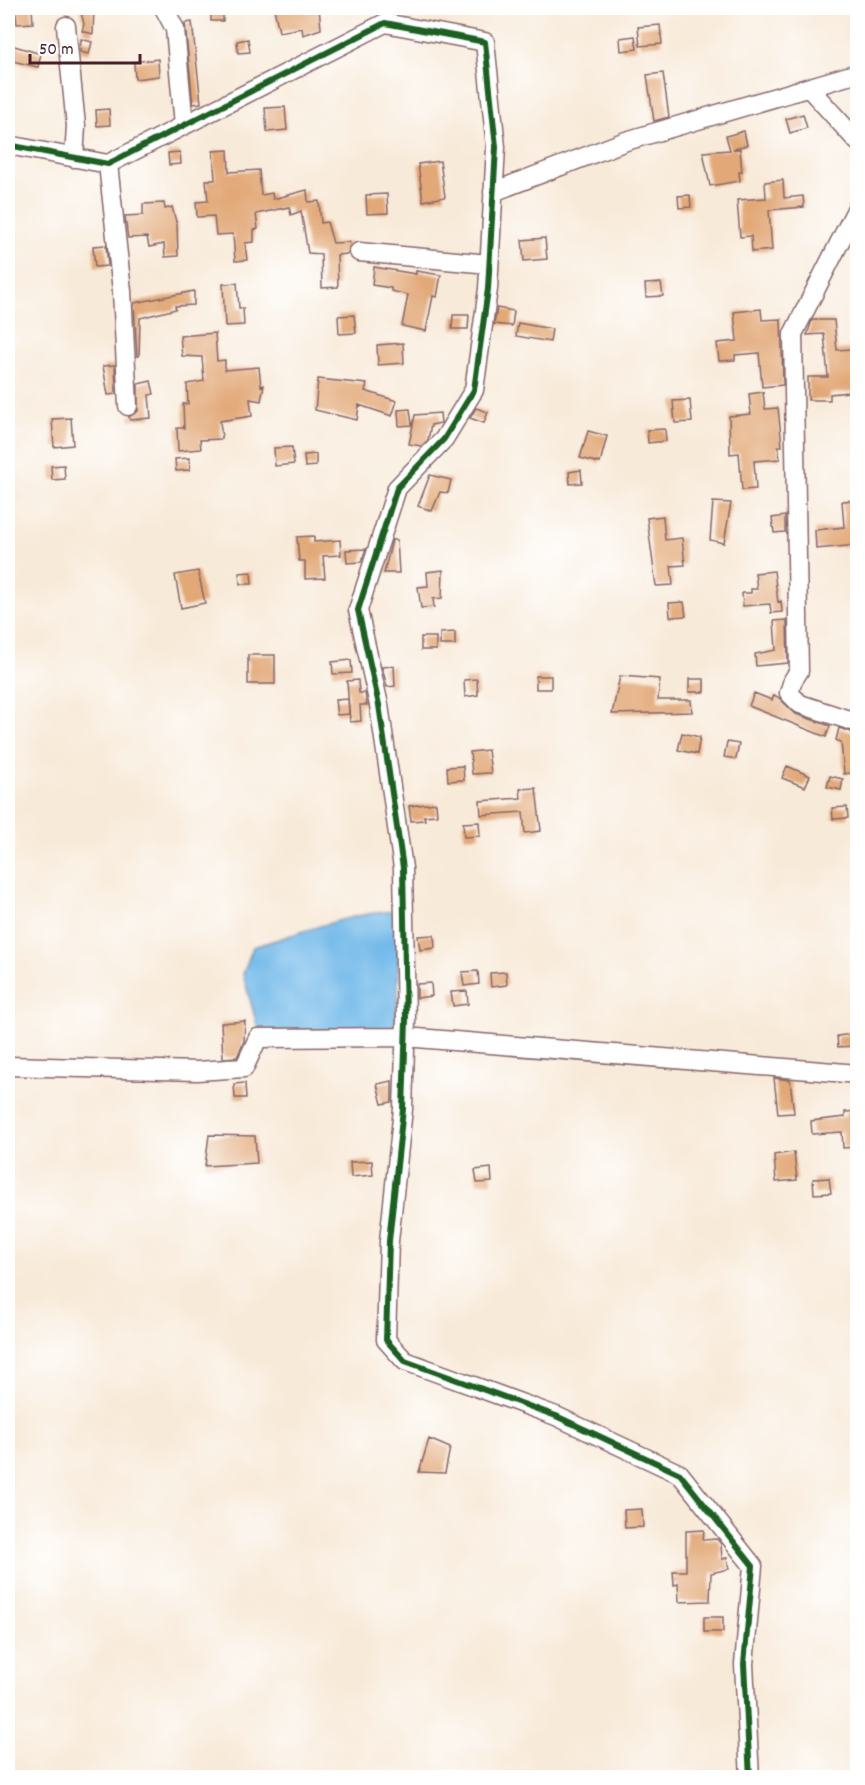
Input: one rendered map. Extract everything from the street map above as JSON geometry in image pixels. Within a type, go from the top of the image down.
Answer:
[{"type":"street","points":[[164,8],[175,28],[184,125]]},
{"type":"street","points":[[8,146],[108,164],[386,15],[485,42],[496,147],[489,264],[474,390],[444,439],[397,488],[358,610],[379,705],[403,868],[405,1037],[403,1109],[389,1242],[386,1340],[405,1362],[556,1416],[680,1474],[753,1566],[744,1664],[750,1778]]},
{"type":"street","points":[[66,26],[76,126],[74,158]]},
{"type":"street","points":[[493,192],[626,141],[858,73]]},
{"type":"street","points":[[809,88],[858,142]]},
{"type":"street","points":[[108,164],[122,291],[128,406]]},
{"type":"street","points":[[858,206],[793,334],[799,671],[789,693],[800,704],[858,723]]},
{"type":"street","points":[[359,252],[489,264]]},
{"type":"street","points":[[8,1066],[197,1071],[244,1068],[258,1038],[405,1037],[858,1074]]},
{"type":"water","points":[[399,911],[398,997],[394,1031],[259,1032],[243,974],[253,947],[343,919]]},
{"type":"building","points":[[32,8],[33,23],[17,24],[15,10]]},
{"type":"building","points":[[80,8],[94,8],[93,34],[82,31],[84,24]]},
{"type":"building","points":[[211,8],[223,8],[223,21],[211,21]]},
{"type":"building","points":[[274,8],[319,8],[321,29],[303,35],[302,28],[279,32]]},
{"type":"building","points":[[192,22],[201,103],[193,104],[185,23]]},
{"type":"building","points":[[660,25],[662,44],[640,46],[638,27]]},
{"type":"building","points":[[635,36],[637,49],[621,51],[620,38]]},
{"type":"building","points":[[81,39],[92,42],[89,54],[80,52]]},
{"type":"building","points":[[248,39],[250,52],[238,53],[237,41]]},
{"type":"building","points":[[8,44],[41,54],[38,67],[8,60]]},
{"type":"building","points":[[158,59],[159,76],[135,79],[134,62]]},
{"type":"building","points":[[663,73],[669,117],[654,121],[647,75]]},
{"type":"building","points":[[285,107],[287,130],[267,132],[265,108]]},
{"type":"building","points":[[109,109],[110,125],[97,126],[96,110]]},
{"type":"building","points":[[803,114],[807,128],[790,133],[786,119]]},
{"type":"building","points":[[744,131],[747,145],[733,149],[740,149],[742,172],[739,172],[740,181],[710,186],[703,152],[730,150],[726,136]]},
{"type":"building","points":[[228,150],[229,172],[259,170],[261,195],[272,193],[273,199],[307,190],[308,202],[319,201],[321,223],[327,222],[333,243],[350,242],[348,254],[337,255],[338,287],[322,288],[321,254],[308,253],[301,211],[291,215],[289,207],[256,214],[258,229],[254,230],[254,242],[245,243],[247,260],[235,261],[233,234],[216,235],[214,216],[197,217],[196,202],[208,201],[206,180],[215,180],[213,151]]},
{"type":"building","points":[[180,152],[181,164],[169,165],[168,153]]},
{"type":"building","points":[[440,161],[445,197],[423,201],[418,164]]},
{"type":"building","points":[[783,180],[784,198],[803,196],[804,207],[769,210],[772,250],[752,252],[751,236],[740,237],[737,200],[766,198],[765,182]]},
{"type":"building","points":[[387,194],[388,213],[367,214],[366,195]]},
{"type":"building","points":[[690,195],[691,207],[679,208],[678,196]]},
{"type":"building","points":[[164,203],[165,209],[172,207],[177,225],[178,256],[165,257],[164,244],[149,247],[147,237],[128,238],[125,216],[143,215],[143,204]]},
{"type":"building","points":[[545,238],[547,259],[524,261],[522,240]]},
{"type":"building","points":[[106,245],[108,266],[95,267],[93,246]]},
{"type":"building","points":[[374,267],[416,274],[416,271],[441,275],[437,297],[433,296],[426,331],[402,326],[408,295],[391,291],[391,288],[372,285]]},
{"type":"building","points":[[237,283],[239,308],[243,308],[244,325],[225,326],[223,284]]},
{"type":"building","points":[[661,283],[663,296],[646,297],[645,284]]},
{"type":"building","points":[[194,291],[194,305],[175,306],[176,309],[140,318],[139,356],[137,356],[134,303]]},
{"type":"building","points":[[497,308],[514,311],[512,326],[494,324]]},
{"type":"building","points":[[761,309],[762,320],[781,319],[783,385],[762,387],[759,353],[735,355],[735,360],[719,361],[717,343],[737,341],[734,312]]},
{"type":"building","points":[[354,315],[356,333],[339,334],[338,316]]},
{"type":"building","points":[[453,315],[469,315],[468,329],[452,329]]},
{"type":"building","points":[[812,320],[834,320],[837,350],[851,349],[853,373],[858,373],[858,391],[830,394],[830,400],[808,400],[808,377],[828,377],[824,334],[807,335]]},
{"type":"building","points":[[518,323],[552,329],[550,342],[516,336]]},
{"type":"building","points":[[215,333],[217,361],[225,360],[225,370],[259,367],[261,386],[264,385],[261,401],[250,399],[252,416],[220,421],[222,439],[200,440],[201,449],[178,451],[177,428],[184,428],[183,404],[188,404],[187,384],[204,381],[202,357],[182,356],[180,336]]},
{"type":"building","points":[[403,343],[404,363],[378,365],[377,345]]},
{"type":"building","points":[[115,365],[116,394],[108,395],[103,366]]},
{"type":"building","points":[[318,379],[367,384],[365,391],[397,401],[392,416],[359,405],[357,420],[315,410]]},
{"type":"building","points":[[151,381],[154,394],[149,395],[151,418],[130,420],[129,417],[138,411],[138,384]]},
{"type":"building","points":[[763,392],[765,409],[778,408],[782,446],[778,446],[780,459],[754,461],[756,489],[742,490],[739,453],[730,454],[729,416],[751,414],[749,394]]},
{"type":"building","points":[[690,400],[692,422],[675,423],[673,401]]},
{"type":"building","points":[[476,408],[488,412],[484,423],[470,418]]},
{"type":"building","points":[[410,409],[412,425],[399,426],[398,410]]},
{"type":"building","points":[[440,413],[441,423],[431,425],[428,440],[421,446],[409,444],[415,415]]},
{"type":"building","points":[[71,418],[73,445],[54,447],[52,419]]},
{"type":"building","points":[[665,429],[666,441],[648,443],[647,430]]},
{"type":"building","points":[[588,431],[607,436],[600,463],[580,458]]},
{"type":"building","points":[[292,447],[294,464],[275,466],[274,448]]},
{"type":"building","points":[[316,454],[316,466],[305,467],[304,455]]},
{"type":"building","points":[[189,458],[190,470],[176,471],[175,459]]},
{"type":"building","points":[[64,465],[65,479],[52,480],[51,466]]},
{"type":"building","points":[[581,470],[582,483],[570,484],[569,472]]},
{"type":"building","points":[[430,475],[451,480],[448,493],[440,492],[432,511],[418,506]]},
{"type":"building","points":[[858,500],[858,545],[816,549],[815,530],[844,527],[842,501]]},
{"type":"building","points":[[713,502],[731,503],[724,543],[710,540]]},
{"type":"building","points":[[663,516],[665,540],[682,538],[685,565],[671,566],[673,585],[656,586],[647,518]]},
{"type":"building","points":[[785,516],[785,532],[774,533],[772,518]]},
{"type":"building","points":[[314,536],[314,542],[340,540],[341,555],[323,556],[325,578],[305,579],[305,561],[299,561],[297,537]]},
{"type":"building","points":[[392,540],[397,540],[399,573],[384,573]]},
{"type":"building","points":[[366,549],[361,562],[347,563],[346,550]]},
{"type":"building","points":[[443,570],[442,598],[433,599],[434,607],[421,608],[418,587],[428,586],[427,572]]},
{"type":"building","points":[[198,571],[205,603],[181,608],[175,575]]},
{"type":"building","points":[[774,571],[778,602],[781,601],[782,612],[771,613],[770,604],[743,606],[742,593],[751,593],[751,589],[757,589],[755,573]]},
{"type":"building","points":[[251,572],[252,584],[240,584],[239,573]]},
{"type":"building","points":[[684,602],[686,616],[670,617],[669,603]]},
{"type":"building","points":[[787,620],[788,663],[756,666],[755,654],[776,650],[774,621]]},
{"type":"building","points":[[455,632],[455,645],[440,645],[440,633]]},
{"type":"building","points":[[421,637],[436,637],[436,650],[421,650]]},
{"type":"building","points":[[248,655],[275,655],[275,684],[248,684]]},
{"type":"building","points":[[351,660],[352,673],[333,674],[332,662]]},
{"type":"building","points":[[394,666],[395,686],[387,687],[382,667]]},
{"type":"building","points":[[536,676],[551,676],[551,689],[536,689]]},
{"type":"building","points":[[620,676],[660,679],[658,700],[691,700],[692,712],[612,714]]},
{"type":"building","points":[[477,679],[478,695],[465,697],[464,680]]},
{"type":"building","points":[[689,679],[704,679],[704,692],[689,692]]},
{"type":"building","points":[[358,680],[359,693],[365,693],[367,705],[360,705],[361,721],[350,722],[347,681]]},
{"type":"building","points":[[754,693],[772,700],[774,695],[796,714],[830,726],[826,737],[749,706]]},
{"type":"building","points":[[348,699],[349,714],[337,715],[335,700]]},
{"type":"building","points":[[839,728],[858,734],[858,772],[844,774],[841,742],[836,740]]},
{"type":"building","points":[[682,733],[700,737],[697,754],[678,750]]},
{"type":"building","points":[[727,742],[739,744],[736,759],[724,757]]},
{"type":"building","points":[[488,750],[491,773],[472,774],[470,752]]},
{"type":"building","points":[[463,766],[464,780],[448,781],[447,767]]},
{"type":"building","points":[[787,766],[810,776],[805,787],[782,778]]},
{"type":"building","points":[[830,776],[843,779],[841,790],[827,787]]},
{"type":"building","points":[[536,788],[541,831],[525,833],[523,812],[481,815],[480,801],[521,798],[520,789]]},
{"type":"building","points":[[436,803],[437,815],[424,816],[425,820],[411,821],[409,806]]},
{"type":"building","points":[[847,807],[848,818],[833,819],[832,808]]},
{"type":"building","points":[[479,822],[480,836],[464,837],[463,823]]},
{"type":"building","points":[[434,935],[435,948],[420,950],[418,936]]},
{"type":"building","points":[[478,971],[479,984],[464,986],[462,972]]},
{"type":"building","points":[[506,972],[507,985],[491,987],[490,973]]},
{"type":"building","points":[[431,983],[432,996],[417,998],[417,984]]},
{"type":"building","points":[[467,991],[468,1004],[453,1006],[451,992]]},
{"type":"building","points":[[245,1021],[244,1041],[237,1057],[223,1058],[221,1023]]},
{"type":"building","points":[[853,1034],[854,1046],[838,1047],[837,1036]]},
{"type":"building","points":[[774,1078],[790,1080],[794,1113],[778,1114]]},
{"type":"building","points":[[392,1081],[392,1102],[382,1104],[377,1084]]},
{"type":"building","points":[[245,1083],[246,1098],[235,1098],[234,1084]]},
{"type":"building","points":[[858,1111],[858,1147],[843,1148],[842,1132],[812,1134],[811,1121],[845,1117],[845,1112]]},
{"type":"building","points":[[209,1135],[255,1136],[257,1163],[205,1166]]},
{"type":"building","points":[[794,1152],[797,1180],[776,1182],[774,1155]]},
{"type":"building","points":[[372,1161],[373,1175],[351,1177],[350,1162]]},
{"type":"building","points":[[491,1168],[492,1182],[477,1183],[475,1170]]},
{"type":"building","points":[[829,1178],[831,1193],[814,1194],[813,1179]]},
{"type":"building","points":[[429,1439],[450,1448],[445,1473],[419,1472]]},
{"type":"building","points":[[642,1509],[643,1527],[625,1528],[624,1510]]},
{"type":"building","points":[[704,1530],[703,1540],[717,1539],[721,1544],[722,1559],[727,1558],[729,1569],[711,1573],[710,1601],[679,1602],[678,1584],[674,1585],[673,1571],[686,1571],[686,1531]]},
{"type":"building","points":[[704,1617],[723,1617],[723,1632],[704,1632]]},
{"type":"cycle path","points":[[8,145],[108,164],[385,23],[485,42],[496,147],[488,289],[474,390],[444,439],[397,488],[358,610],[379,705],[403,868],[406,1020],[403,1109],[389,1241],[386,1340],[405,1361],[556,1416],[680,1474],[753,1566],[744,1664],[750,1778]]}]
